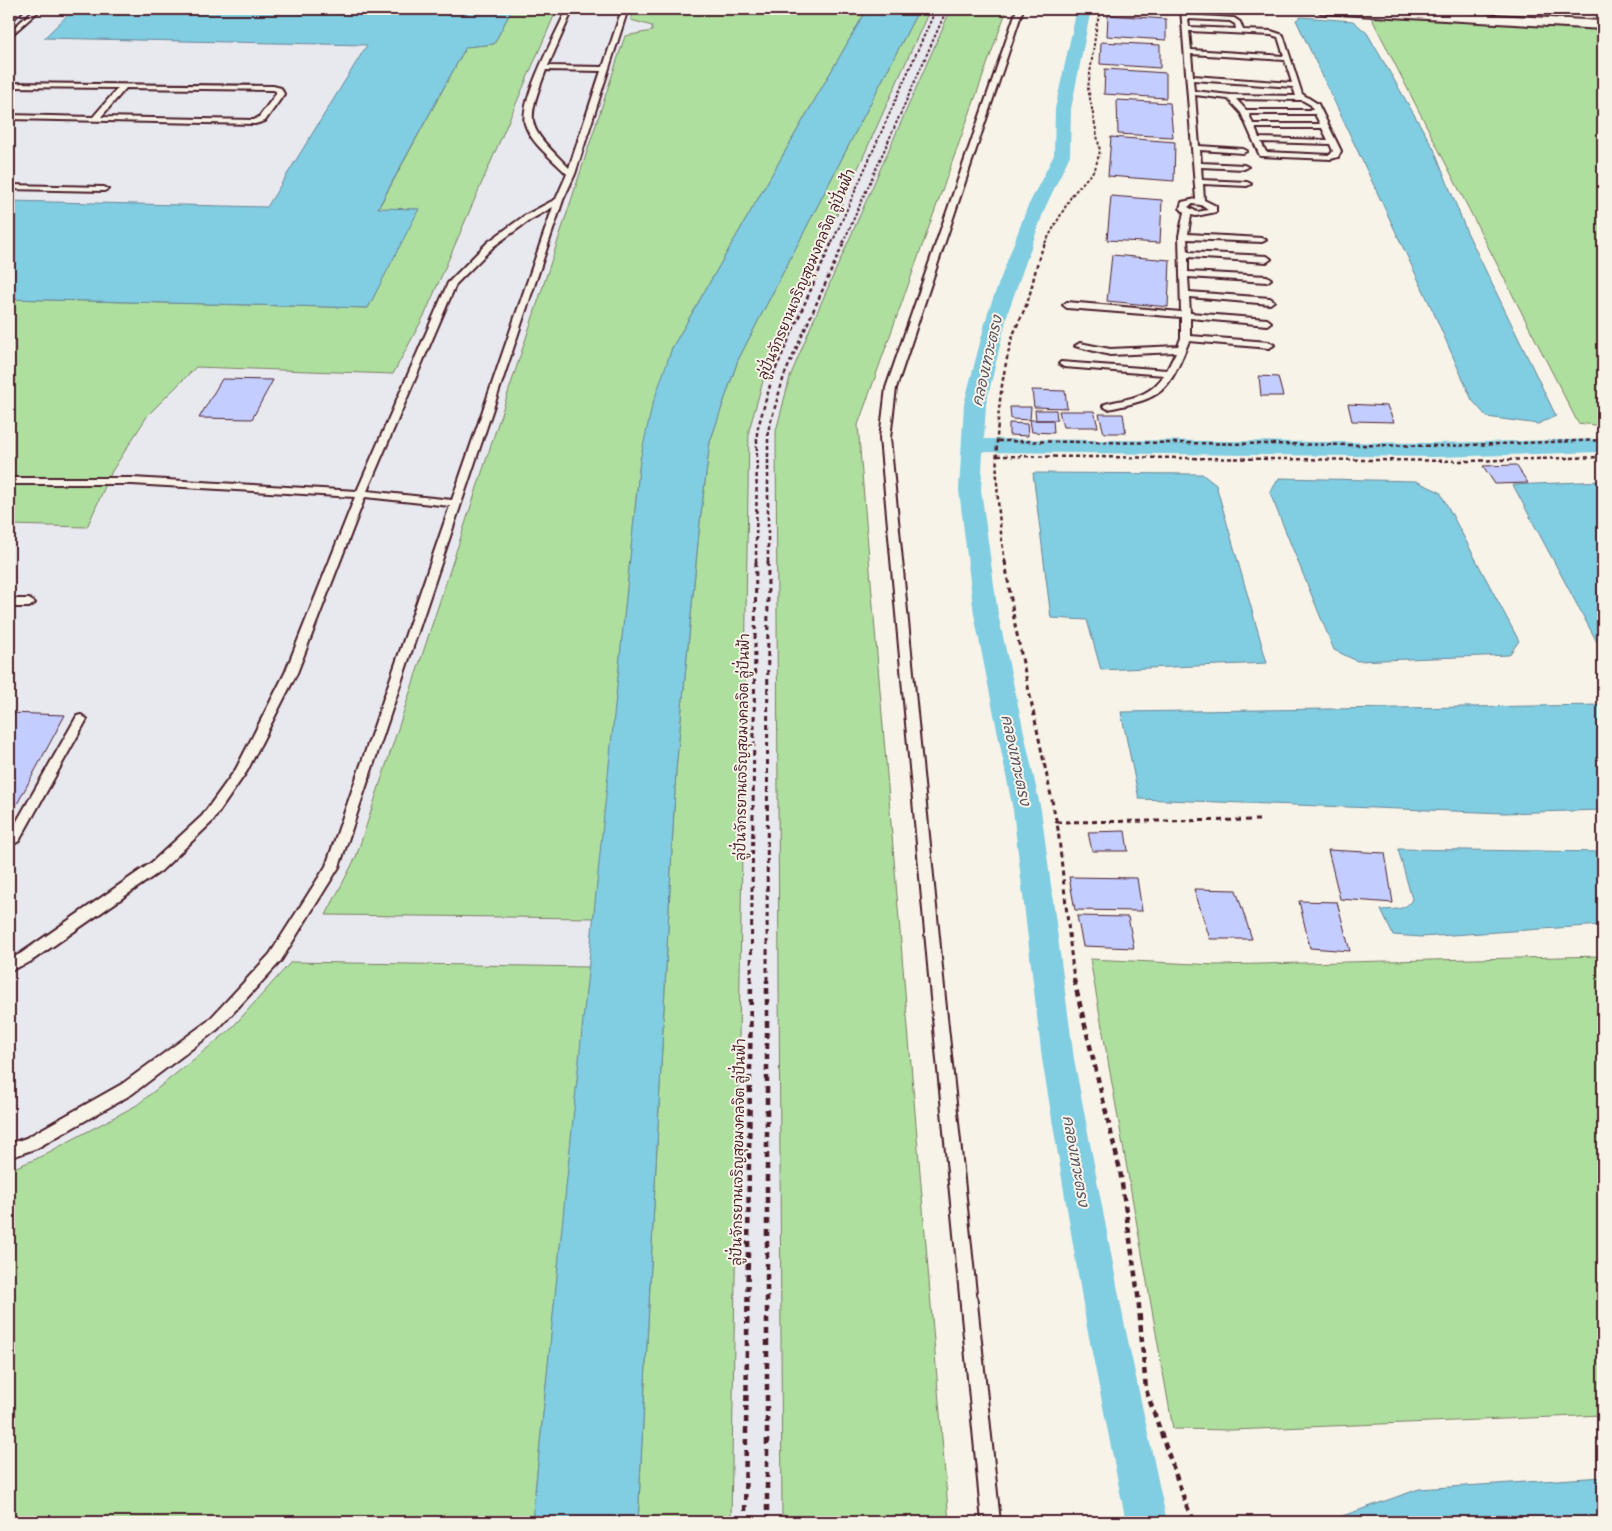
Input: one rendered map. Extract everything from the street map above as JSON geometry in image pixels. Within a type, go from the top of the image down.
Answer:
[{"type":"street","points":[[1322,9],[1603,25]]},
{"type":"lane","points":[[9,21],[21,9]]},
{"type":"lane","points":[[9,35],[38,9]]},
{"type":"lane","points":[[570,9],[530,99],[527,116],[529,124],[538,139],[571,174]]},
{"type":"lane","points":[[9,1151],[31,1144],[127,1089],[213,1025],[275,958],[332,867],[559,200],[571,174],[625,9]]},
{"type":"lane","points":[[992,1522],[938,998],[885,438],[891,388],[1020,9]]},
{"type":"lane","points":[[1200,201],[1184,13],[1232,19],[1238,23],[1240,32]]},
{"type":"lane","points":[[1185,29],[1278,34],[1288,58],[1299,95],[1314,104],[1337,151],[1335,155],[1264,154],[1244,112],[1230,97]]},
{"type":"lane","points":[[1188,52],[1288,58]]},
{"type":"lane","points":[[545,68],[606,69]]},
{"type":"lane","points":[[1190,78],[1295,84]]},
{"type":"lane","points":[[9,85],[273,88],[279,90],[280,94],[262,119],[255,122],[9,117]]},
{"type":"lane","points":[[95,119],[124,86]]},
{"type":"lane","points":[[1191,94],[1230,97],[1304,98]]},
{"type":"lane","points":[[1244,112],[1318,112]]},
{"type":"lane","points":[[1251,126],[1325,126]]},
{"type":"lane","points":[[1257,140],[1332,142]]},
{"type":"lane","points":[[1196,148],[1243,151]]},
{"type":"lane","points":[[1197,164],[1244,167]]},
{"type":"lane","points":[[1198,182],[1247,184]]},
{"type":"lane","points":[[9,187],[104,189]]},
{"type":"lane","points":[[9,965],[26,958],[156,868],[207,819],[241,770],[291,673],[361,494],[452,283],[492,244],[527,218],[559,200]]},
{"type":"lane","points":[[1200,201],[1213,208],[1212,212],[1206,214],[1188,212],[1184,208],[1185,204],[1200,201]]},
{"type":"lane","points":[[1108,406],[1140,399],[1154,393],[1182,349],[1186,338],[1183,236],[1188,212]]},
{"type":"lane","points":[[1183,236],[1262,240]]},
{"type":"lane","points":[[1183,254],[1267,259]]},
{"type":"lane","points":[[1184,274],[1267,280]]},
{"type":"lane","points":[[1184,294],[1270,301]]},
{"type":"lane","points":[[1067,305],[1267,322]]},
{"type":"lane","points":[[1186,338],[1269,344]]},
{"type":"lane","points":[[1080,346],[1110,352],[1182,349]]},
{"type":"lane","points":[[1064,364],[1168,373]]},
{"type":"lane","points":[[9,481],[132,481],[361,494],[456,503]]},
{"type":"lane","points":[[9,603],[29,603]]},
{"type":"lane","points":[[9,842],[14,838],[81,720]]},
{"type":"path","name":"ลู่ปั่นจักรยานเจริญสุขมงคลจิต ลู่ปั่นฟ้า","points":[[746,1522],[757,431],[776,366],[936,9]]},
{"type":"path","points":[[767,1522],[768,431],[784,376],[947,9]]},
{"type":"path","points":[[1102,9],[1097,23],[1088,88],[1100,151],[1095,169],[1072,195],[1044,245],[1028,300],[1010,344],[1001,388],[997,456],[999,524],[1010,597],[1056,822],[1072,976],[1120,1170],[1138,1295],[1146,1390],[1187,1507],[1195,1522]]},
{"type":"path","points":[[998,441],[1444,446],[1603,440]]},
{"type":"path","points":[[997,456],[1466,460],[1603,457]]},
{"type":"path","points":[[1056,822],[1259,820]]},
{"type":"shaded area","points":[[9,9],[1006,9],[858,425],[949,1522],[9,1522]]},
{"type":"green space","points":[[512,9],[557,9],[425,314],[393,374],[196,367],[148,415],[112,471],[87,527],[9,525],[9,299],[368,308],[418,209],[378,209],[466,47],[494,44]]},
{"type":"green space","points":[[635,9],[867,9],[672,348],[640,460],[594,918],[326,915],[356,857],[625,36],[652,31],[652,26],[631,20]]},
{"type":"green space","points":[[919,9],[930,9],[765,374],[749,430],[731,1522],[638,1522],[676,770],[700,522],[710,442],[738,360]]},
{"type":"green space","points":[[951,9],[1007,9],[858,425],[949,1522],[782,1522],[776,431],[790,377],[811,326]]},
{"type":"green space","points":[[1371,17],[1603,30],[1603,426],[1578,423]]},
{"type":"green space","points":[[1603,956],[1603,1415],[1232,1430],[1173,1429],[1090,959],[1217,965]]},
{"type":"green space","points":[[291,962],[589,967],[532,1522],[9,1522],[9,1170],[36,1159],[137,1105],[230,1030]]},
{"type":"water","points":[[74,9],[512,9],[494,44],[466,47],[378,208],[419,209],[368,308],[9,299],[9,201],[267,207],[367,45],[44,38]]},
{"type":"water","points":[[867,9],[919,9],[738,360],[710,442],[700,522],[676,770],[638,1522],[532,1522],[640,460],[652,406],[672,348]]},
{"type":"water","points":[[1301,17],[1353,21],[1367,33],[1434,149],[1466,230],[1556,416],[1538,424],[1487,417],[1472,400],[1433,311],[1296,20]]},
{"type":"water","points":[[1033,473],[1202,474],[1216,485],[1267,663],[1101,670],[1087,620],[1051,618]]},
{"type":"water","points":[[1279,478],[1416,481],[1440,492],[1519,641],[1509,655],[1357,661],[1334,650],[1270,493]]},
{"type":"water","points":[[1603,481],[1603,647],[1597,642],[1513,485]]},
{"type":"water","points":[[1603,705],[1603,810],[1504,813],[1139,799],[1121,712]]},
{"type":"water","points":[[1398,849],[1603,852],[1603,925],[1421,937],[1393,935],[1381,910],[1406,906],[1412,899]]},
{"type":"water","points":[[1603,1477],[1603,1522],[1335,1522],[1334,1519],[1419,1489]]},
{"type":"building","points":[[1108,15],[1166,19],[1166,40],[1107,36]]},
{"type":"building","points":[[1101,42],[1160,45],[1160,68],[1100,64]]},
{"type":"building","points":[[1105,69],[1166,73],[1166,98],[1104,94]]},
{"type":"building","points":[[1117,100],[1170,103],[1173,137],[1118,134]]},
{"type":"building","points":[[1111,137],[1175,142],[1174,181],[1108,176]]},
{"type":"building","points":[[1111,196],[1162,200],[1160,243],[1107,240]]},
{"type":"building","points":[[1112,255],[1170,260],[1168,307],[1107,301]]},
{"type":"building","points":[[1259,376],[1278,377],[1283,396],[1261,396]]},
{"type":"building","points":[[222,379],[273,380],[252,419],[199,418]]},
{"type":"building","points":[[1032,390],[1065,391],[1067,408],[1034,407]]},
{"type":"building","points":[[1348,404],[1387,406],[1394,422],[1352,421]]},
{"type":"building","points":[[1010,407],[1031,407],[1030,420],[1011,419]]},
{"type":"building","points":[[1035,410],[1056,410],[1057,420],[1036,420]]},
{"type":"building","points":[[1059,411],[1094,411],[1098,427],[1063,427]]},
{"type":"building","points":[[1099,414],[1123,414],[1126,433],[1104,433]]},
{"type":"building","points":[[1030,420],[1053,420],[1054,433],[1032,432]]},
{"type":"building","points":[[1009,423],[1027,424],[1028,436],[1009,435]]},
{"type":"building","points":[[1516,465],[1528,483],[1495,484],[1483,466]]},
{"type":"building","points":[[9,713],[65,715],[9,819]]},
{"type":"building","points":[[1125,831],[1128,851],[1092,851],[1088,832]]},
{"type":"building","points":[[1328,850],[1385,853],[1393,903],[1340,899]]},
{"type":"building","points":[[1069,877],[1137,878],[1142,911],[1075,910]]},
{"type":"building","points":[[1194,889],[1236,890],[1252,939],[1210,939]]},
{"type":"building","points":[[1299,901],[1337,902],[1350,951],[1310,948]]},
{"type":"building","points":[[1077,916],[1128,917],[1134,948],[1083,946]]},
{"type":"waterway","name":"คลองเทวะตรง","points":[[1084,9],[1063,109],[1062,155],[1036,208],[998,312],[975,404],[970,490],[986,614],[1027,810],[1058,1059],[1105,1322],[1147,1522]]},
{"type":"waterway","points":[[973,445],[1437,450],[1603,445]]}]
